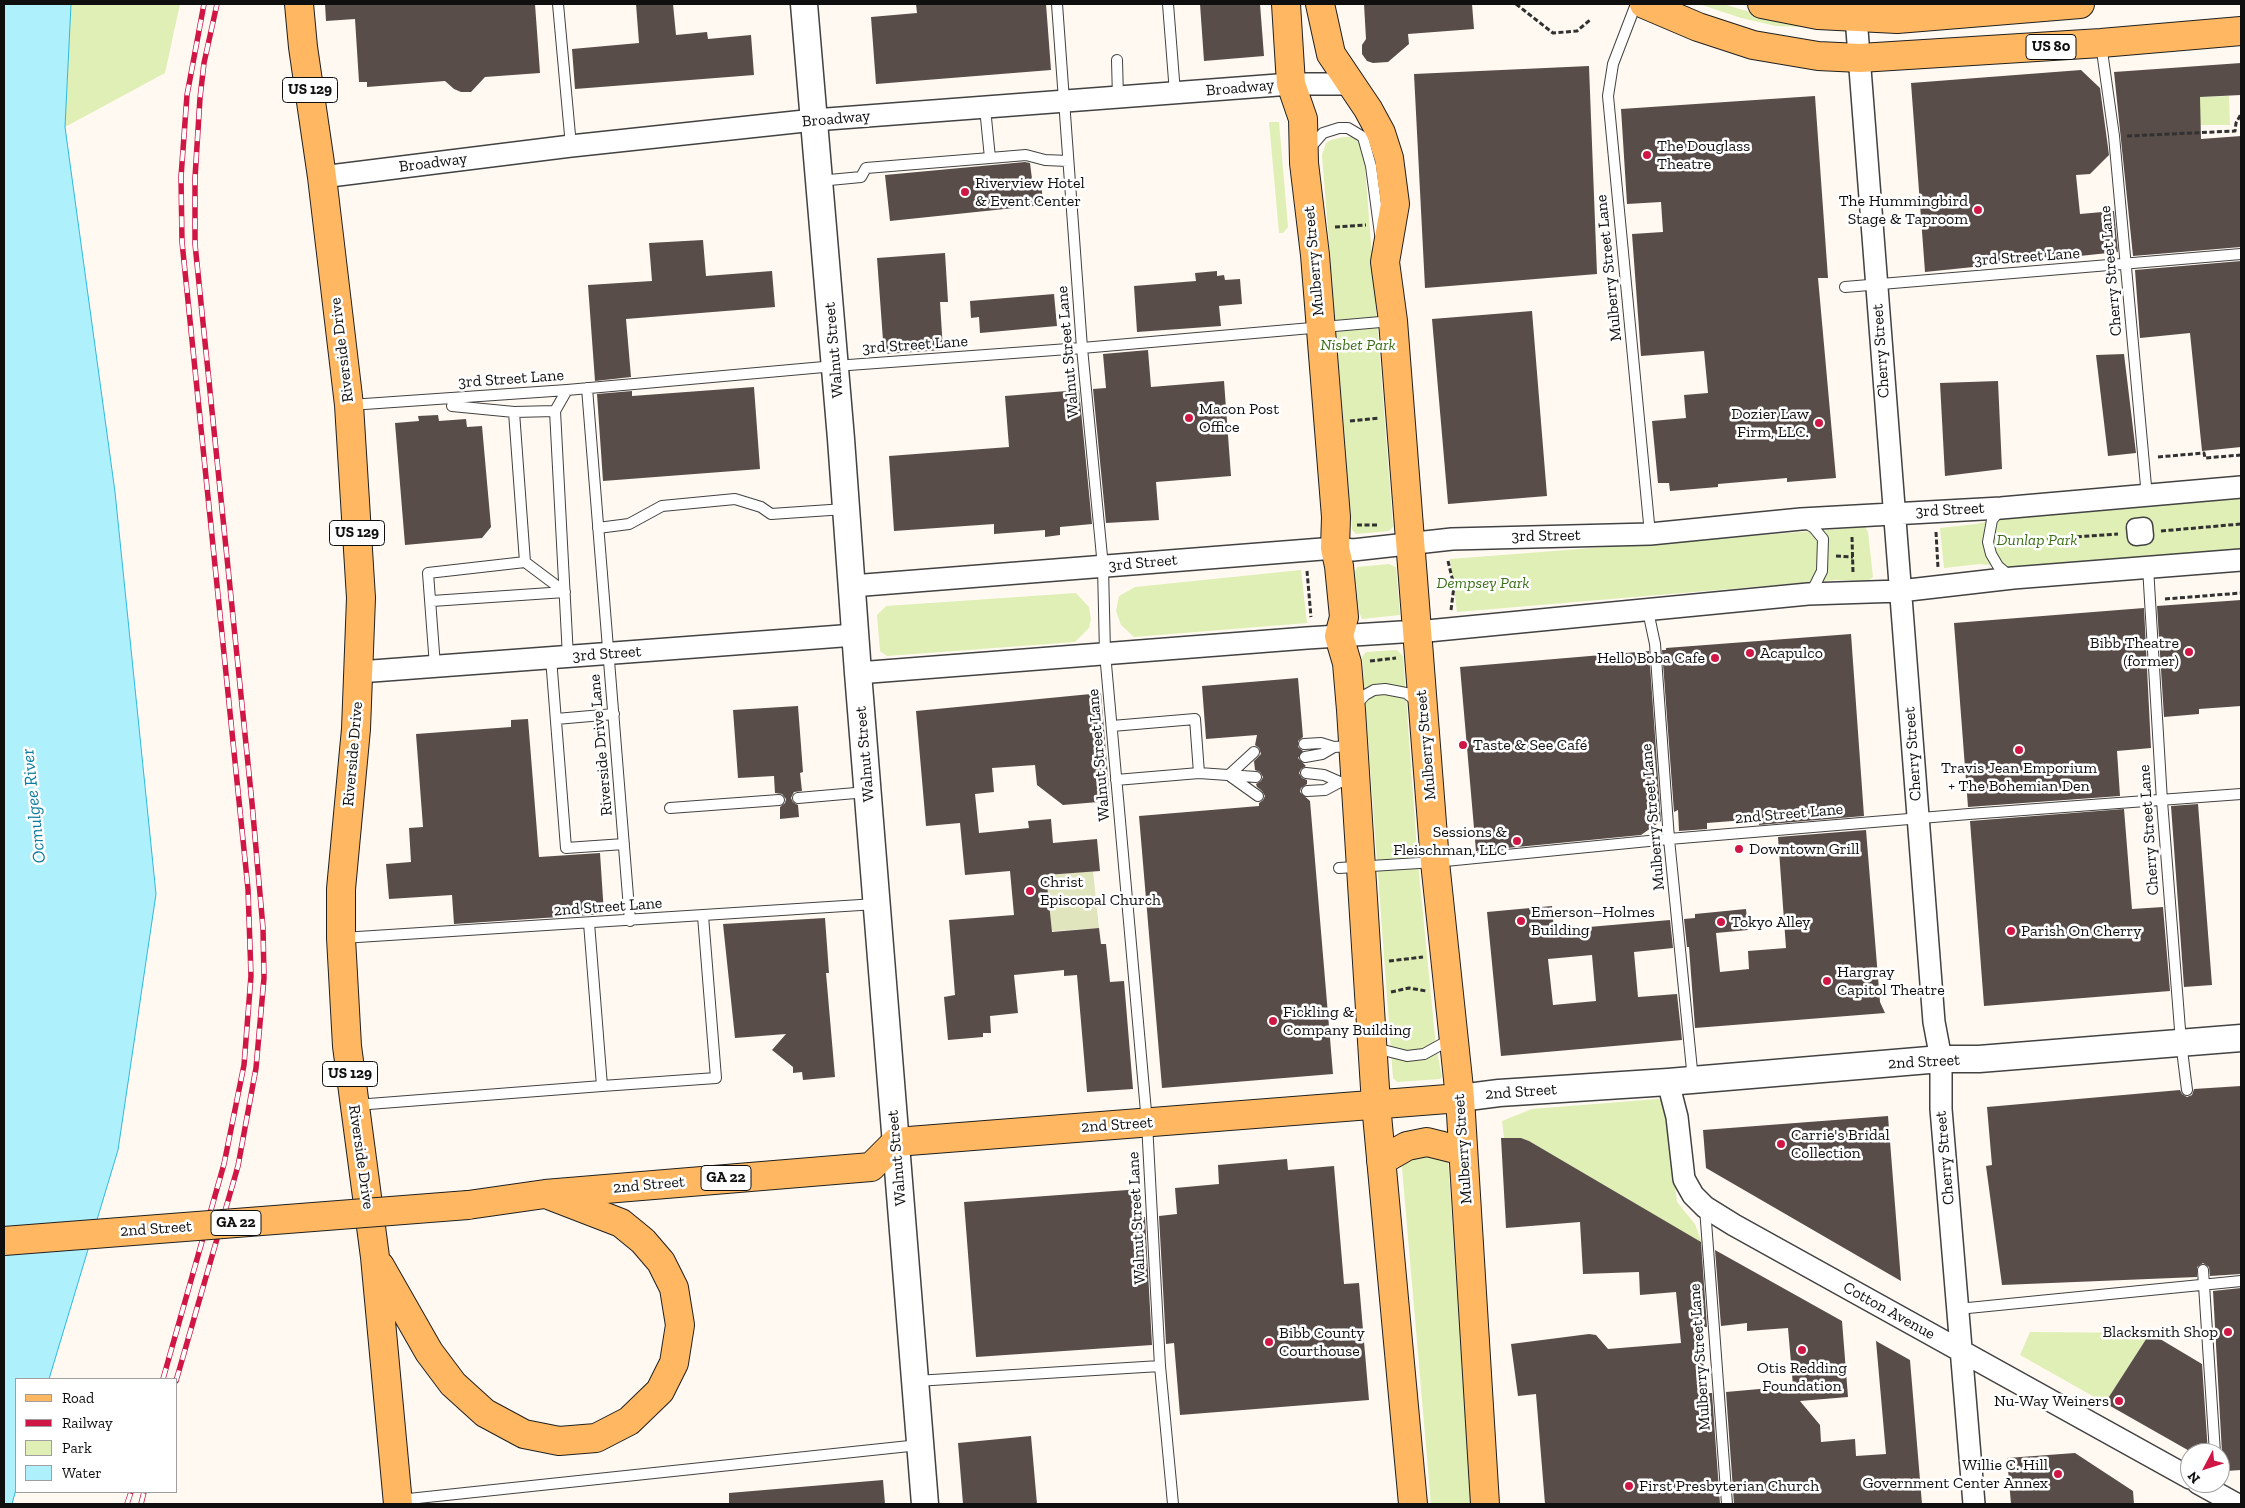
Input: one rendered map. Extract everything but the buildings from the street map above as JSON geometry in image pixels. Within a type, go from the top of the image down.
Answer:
[{"type":"main road","name":"Riverside Drive","points":[[299,4],[302,47],[322,177],[349,405],[361,598],[359,672],[341,889],[341,938],[347,1046],[374,1257],[398,1502]]},
{"type":"main road","name":"Mulberry Street","points":[[1286,4],[1291,84],[1304,119],[1304,163],[1315,256],[1336,517],[1335,548],[1339,566],[1344,617],[1340,636],[1347,663],[1351,710],[1344,746],[1348,782],[1351,867],[1372,1047],[1413,1504]]},
{"type":"main road","name":"Mulberry Street","points":[[1320,4],[1331,54],[1380,133],[1388,158],[1395,204],[1385,262],[1393,321],[1435,862],[1460,1098],[1485,1504]]},
{"type":"main road","name":"US 80","points":[[1644,4],[1698,27],[1752,45],[1818,56],[1860,58],[2101,43],[2241,31]]},
{"type":"main road","points":[[1762,4],[1818,15],[1856,11],[1905,19],[2080,4]]},
{"type":"main road","name":"2nd Street","points":[[4,1241],[468,1205],[545,1194],[870,1167],[896,1142],[1460,1098]]},
{"type":"main road","points":[[1381,1161],[1407,1146],[1427,1142],[1463,1151]]},
{"type":"main road","points":[[374,1257],[429,1352],[453,1384],[485,1413],[524,1434],[559,1441],[596,1438],[629,1421],[660,1391],[674,1363],[680,1325],[674,1288],[661,1262],[643,1241],[621,1223],[545,1194]]},
{"type":"street","name":"Walnut Street","points":[[804,4],[835,366],[925,1504]]},
{"type":"street","name":"Cherry Street","points":[[1856,11],[1861,98],[1934,1022],[1941,1059],[1941,1109],[1974,1504]]},
{"type":"street","name":"Broadway","points":[[322,177],[572,146],[814,120],[1291,84],[1351,84]]},
{"type":"street","name":"3rd Street","points":[[852,586],[1335,548],[1353,550],[1410,543],[1488,537],[1650,534],[1801,519],[2001,508],[2147,497],[2241,487]]},
{"type":"street","points":[[858,673],[1105,653],[1417,632],[1808,594],[1900,591],[2013,578],[2241,560]]},
{"type":"street","name":"3rd Street","points":[[359,672],[855,635]]},
{"type":"street","name":"2nd Street","points":[[1460,1098],[1499,1093],[1681,1082],[1941,1059],[1979,1059],[2241,1038]]},
{"type":"street","name":"Cotton Avenue","points":[[1681,1082],[1677,1116],[1684,1179],[1693,1194],[1705,1207],[1734,1225],[2180,1472]]},
{"type":"street","points":[[2223,1493],[2236,1504]]},
{"type":"lane","points":[[558,4],[572,146]]},
{"type":"lane","name":"Walnut Street Lane","points":[[1057,4],[1082,348],[1103,567],[1105,653],[1147,1123],[1160,1366],[1173,1504]]},
{"type":"lane","points":[[1168,4],[1175,93]]},
{"type":"lane","name":"Mulberry Street Lane","points":[[1636,4],[1613,64],[1608,96],[1650,534]]},
{"type":"lane","name":"Cherry Street Lane","points":[[2101,43],[2114,136],[2147,497]]},
{"type":"lane","points":[[1117,60],[1118,98]]},
{"type":"lane","points":[[985,108],[990,158]]},
{"type":"lane","points":[[1304,163],[1310,147],[1330,130],[1348,128],[1363,137],[1371,166],[1375,205],[1385,262]]},
{"type":"lane","points":[[820,181],[861,178],[866,168],[1026,155],[1045,160],[1068,161]]},
{"type":"lane","name":"3rd Street Lane","points":[[1845,287],[2241,254]]},
{"type":"lane","name":"3rd Street Lane","points":[[349,405],[567,390],[835,366],[1082,348],[1393,321]]},
{"type":"lane","name":"Riverside Drive Lane","points":[[587,388],[630,921]]},
{"type":"lane","points":[[567,390],[554,411],[565,592],[556,719],[566,848],[624,844]]},
{"type":"lane","points":[[452,406],[514,412],[554,411]]},
{"type":"lane","points":[[514,412],[525,562]]},
{"type":"lane","points":[[598,528],[628,524],[662,506],[735,499],[762,507],[771,514],[846,509]]},
{"type":"lane","points":[[2001,508],[1992,520],[1988,542],[1991,554],[1998,566],[2013,578]]},
{"type":"lane","points":[[1801,519],[1814,528],[1823,540],[1822,572],[1808,594]]},
{"type":"lane","points":[[435,666],[432,601],[428,573],[525,562],[565,592]]},
{"type":"lane","name":"Cherry Street Lane","points":[[2148,567],[2162,801],[2181,1042],[2188,1090]]},
{"type":"lane","points":[[432,601],[565,592]]},
{"type":"lane","name":"Mulberry Street Lane","points":[[1648,611],[1655,644],[1681,1082]]},
{"type":"lane","points":[[1351,710],[1365,695],[1374,690],[1386,689],[1406,693],[1422,705]]},
{"type":"lane","points":[[556,719],[614,714]]},
{"type":"lane","points":[[1112,726],[1196,719],[1199,773]]},
{"type":"lane","points":[[1304,744],[1321,742],[1344,746]]},
{"type":"lane","points":[[1305,757],[1322,754],[1344,746]]},
{"type":"lane","points":[[1229,775],[1254,752]]},
{"type":"lane","points":[[1229,775],[1254,762]]},
{"type":"lane","points":[[1116,780],[1199,773],[1256,777]]},
{"type":"lane","points":[[1306,773],[1324,775],[1348,782]]},
{"type":"lane","points":[[1229,775],[1257,792]]},
{"type":"lane","points":[[1307,788],[1325,790],[1348,782]]},
{"type":"lane","points":[[798,798],[868,792]]},
{"type":"lane","name":"2nd Street Lane","points":[[1351,867],[1435,862],[1668,839],[1918,820],[1979,813],[2241,794]]},
{"type":"lane","points":[[670,808],[779,800]]},
{"type":"lane","name":"2nd Street Lane","points":[[341,938],[877,904]]},
{"type":"lane","points":[[354,1105],[716,1078],[703,916]]},
{"type":"lane","points":[[589,923],[602,1086]]},
{"type":"lane","points":[[1372,1047],[1407,1056],[1424,1054],[1454,1037]]},
{"type":"lane","name":"Mulberry Street Lane","points":[[1705,1207],[1727,1504]]},
{"type":"lane","points":[[2204,1270],[2214,1443]]},
{"type":"lane","points":[[1958,1309],[2241,1281]]},
{"type":"lane","points":[[916,1381],[1160,1366]]},
{"type":"lane","points":[[398,1502],[921,1445]]},
{"type":"path","points":[[1516,4],[1553,34],[1577,31],[1590,20]]},
{"type":"path","points":[[2114,136],[2235,131],[2236,123],[2241,114]]},
{"type":"path","points":[[1331,227],[1366,225]]},
{"type":"path","points":[[1346,422],[1382,418]]},
{"type":"path","points":[[2153,457],[2204,453],[2205,458],[2241,455]]},
{"type":"path","points":[[2153,532],[2241,524]]},
{"type":"path","points":[[1353,526],[1386,525]]},
{"type":"path","points":[[1852,527],[1853,581]]},
{"type":"path","points":[[1936,529],[1940,548],[1938,569]]},
{"type":"path","points":[[1999,543],[2128,536]]},
{"type":"path","points":[[1830,556],[1853,557]]},
{"type":"path","points":[[1448,561],[1454,586],[1451,614]]},
{"type":"path","points":[[1307,571],[1311,626]]},
{"type":"path","points":[[2164,599],[2241,593]]},
{"type":"path","points":[[1362,662],[1404,657]]},
{"type":"path","points":[[1388,961],[1424,957]]},
{"type":"path","points":[[1391,992],[1409,988],[1426,991]]},
{"type":"green space","points":[[71,4],[180,4],[165,73],[65,127]]},
{"type":"green space","points":[[1699,4],[1723,4],[1801,27],[1776,26],[1741,18]]},
{"type":"green space","points":[[2229,96],[2230,125],[2200,125],[2200,97]]},
{"type":"green space","points":[[1269,122],[1279,122],[1288,227],[1283,233],[1279,233]]},
{"type":"green space","name":"Nisbet Park","points":[[1344,137],[1354,137],[1360,144],[1365,167],[1393,527],[1389,531],[1356,534],[1352,530],[1322,155],[1326,143]]},
{"type":"green space","name":"Dunlap Park","points":[[2241,496],[2241,551],[2026,569],[1980,564],[1944,568],[1940,528],[1976,524],[2024,512]]},
{"type":"green space","name":"Dempsey Park","points":[[1865,527],[1868,532],[1873,577],[1868,581],[1836,580],[1457,612],[1450,559]]},
{"type":"green space","points":[[1389,564],[1396,567],[1400,615],[1362,619],[1359,612],[1355,572],[1357,567]]},
{"type":"green space","points":[[1301,570],[1307,623],[1134,637],[1121,625],[1116,611],[1119,596],[1135,587]]},
{"type":"green space","points":[[1076,593],[1089,607],[1091,619],[1089,628],[1075,642],[887,656],[880,651],[877,615],[886,606]]},
{"type":"green space","points":[[1397,650],[1403,656],[1418,863],[1436,1047],[1442,1077],[1440,1079],[1397,1082],[1393,1078],[1362,657],[1366,652]]},
{"type":"green space","points":[[1093,871],[1099,928],[1043,932],[1049,906],[1046,875]]},
{"type":"green space","points":[[1662,1100],[1668,1121],[1677,1202],[1695,1224],[1702,1243],[1529,1141],[1521,1138],[1504,1138],[1502,1121],[1532,1109]]},
{"type":"green space","points":[[1446,1130],[1471,1504],[1431,1504],[1399,1133]]},
{"type":"green space","points":[[2030,1332],[2150,1333],[2105,1403],[2020,1355]]},
{"type":"water","name":"Ocmulgee River","points":[[4,4],[71,4],[65,127],[115,492],[156,894],[118,1150],[49,1378],[15,1378],[15,1493],[12,1504],[4,1504]]},
{"type":"railway","points":[[163,1378],[224,1164],[244,1065],[251,976],[248,889],[182,242],[181,177],[187,95],[204,4]]},
{"type":"railway","points":[[177,1378],[238,1166],[256,1068],[264,978],[263,928],[252,803],[195,244],[195,178],[200,98],[204,63],[217,4]]},
{"type":"railway","points":[[127,1504],[131,1493]]},
{"type":"railway","points":[[141,1504],[144,1493]]},
{"type":"place","name":"The Douglass Theatre","points":[[1647,155]]},
{"type":"place","name":"Riverview Hotel & Event Center","points":[[965,192]]},
{"type":"place","name":"The Hummingbird Stage & Taproom","points":[[1978,210]]},
{"type":"place","name":"Macon Post Office","points":[[1189,418]]},
{"type":"place","name":"Dozier Law Firm, LLC.","points":[[1819,423]]},
{"type":"place","name":"Bibb Theatre (former)","points":[[2189,652]]},
{"type":"place","name":"Acapulco","points":[[1750,653]]},
{"type":"place","name":"Hello Boba Cafe","points":[[1715,658]]},
{"type":"place","name":"Taste & See Café","points":[[1463,745]]},
{"type":"place","name":"Travis Jean Emporium + The Bohemian Den","points":[[2019,750]]},
{"type":"place","name":"Sessions & Fleischman, LLC","points":[[1517,841]]},
{"type":"place","name":"Downtown Grill","points":[[1739,849]]},
{"type":"place","name":"Christ Episcopal Church","points":[[1030,891]]},
{"type":"place","name":"Emerson–Holmes Building","points":[[1521,921]]},
{"type":"place","name":"Tokyo Alley","points":[[1721,922]]},
{"type":"place","name":"Parish On Cherry","points":[[2011,931]]},
{"type":"place","name":"Hargray Capitol Theatre","points":[[1827,981]]},
{"type":"place","name":"Fickling & Company Building","points":[[1273,1021]]},
{"type":"place","name":"Carrie's Bridal Collection","points":[[1781,1144]]},
{"type":"place","name":"Blacksmith Shop","points":[[2228,1332]]},
{"type":"place","name":"Bibb County Courthouse","points":[[1269,1342]]},
{"type":"place","name":"Otis Redding Foundation","points":[[1802,1350]]},
{"type":"place","name":"Nu-Way Weiners","points":[[2119,1401]]},
{"type":"place","name":"Willie C. Hill Government Center Annex","points":[[2058,1474]]},
{"type":"place","name":"First Presbyterian Church","points":[[1629,1486]]}]
